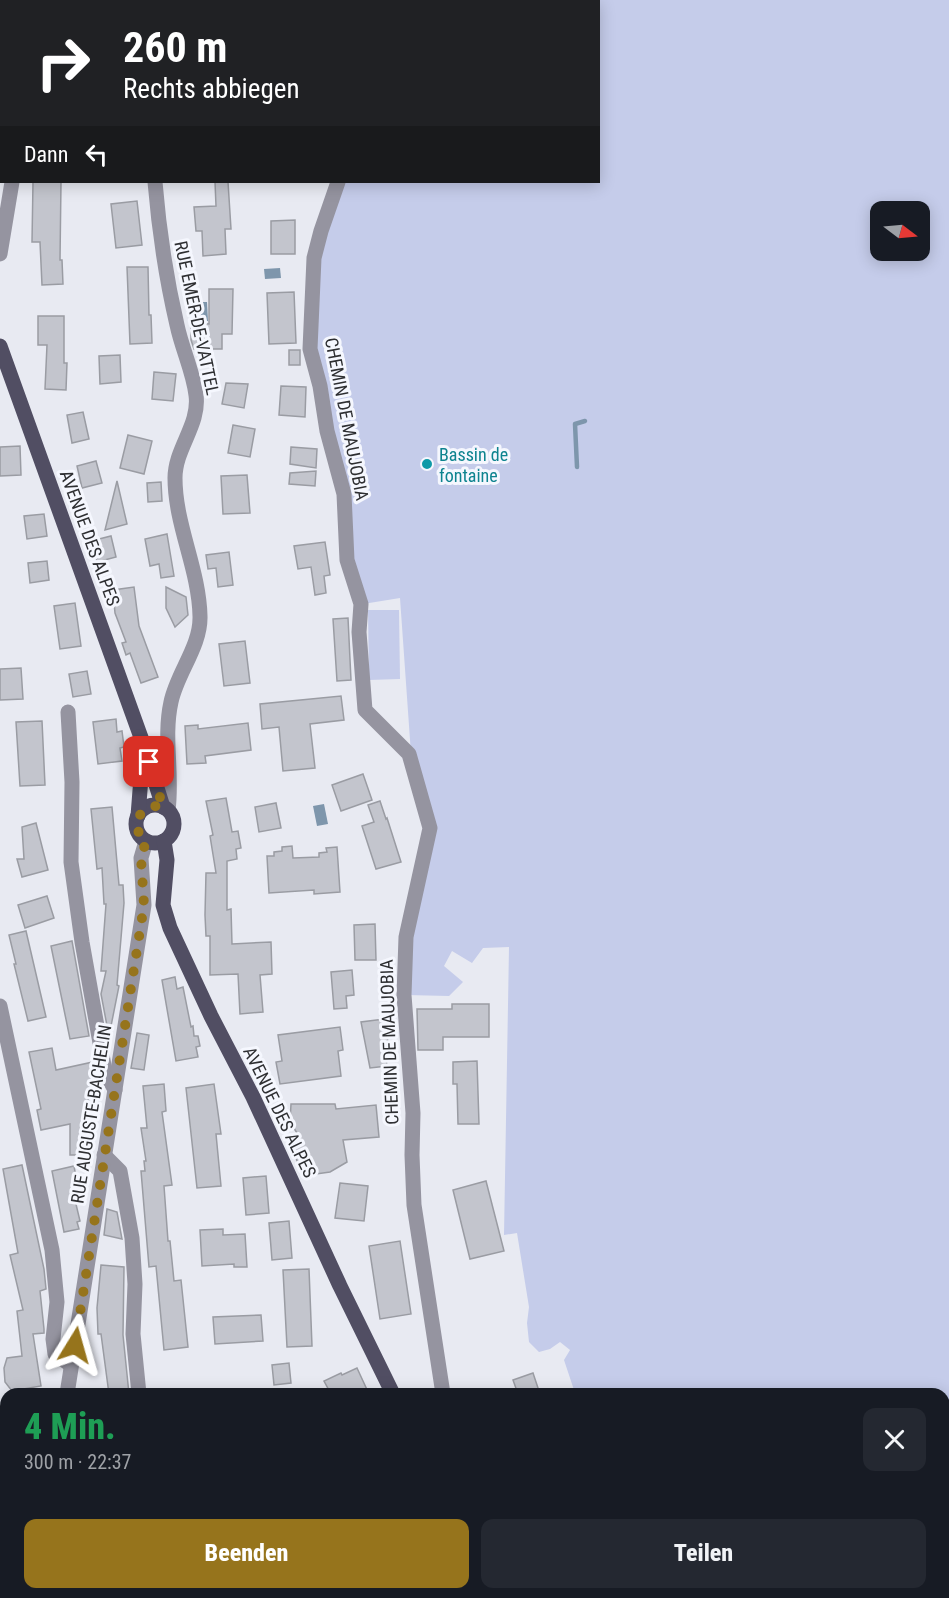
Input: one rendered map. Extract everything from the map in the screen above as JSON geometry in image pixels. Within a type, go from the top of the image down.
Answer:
[{"type":"main road","name":"AVENUE DES ALPES","points":[[0,346],[165,809]]},
{"type":"main road","name":"AVENUE DES ALPES","points":[[138,816],[143,743]]},
{"type":"main road","points":[[157,806],[165,809],[174,821],[169,837],[164,841],[152,843],[146,841],[138,832],[138,816],[146,808],[157,806]]},
{"type":"main road","name":"AVENUE DES ALPES","points":[[164,841],[166,860],[163,905],[170,928],[253,1096],[337,1280],[390,1388]]},
{"type":"street","points":[[0,254],[12,183]]},
{"type":"street","name":"RUE EMER-DE-VATTEL","points":[[155,183],[160,237],[177,327],[196,397],[196,416],[179,455],[175,476],[177,502],[199,601],[200,619],[197,636],[179,676],[171,701],[167,730],[170,795],[165,809]]},
{"type":"street","name":"CHEMIN DE MAUJOBIA","points":[[338,183],[314,258],[310,349],[320,386],[327,431],[344,494],[347,560],[361,604],[359,632],[365,710],[410,754],[430,828],[406,937],[404,995],[413,1113],[414,1205],[442,1388]]},
{"type":"street","points":[[68,712],[72,782],[71,862],[82,942],[105,1071],[115,1090]]},
{"type":"street","name":"RUE AUGUSTE-BACHELIN","points":[[68,1388],[144,905],[141,858],[146,841]]},
{"type":"street","points":[[0,1006],[52,1251],[57,1302],[53,1339],[55,1354],[72,1365]]},
{"type":"street","points":[[104,1155],[120,1171],[132,1238],[135,1284],[133,1334],[138,1388]]},
{"type":"shaded area","points":[[600,0],[949,0],[949,1388],[573,1388],[564,1360],[570,1350],[560,1342],[550,1349],[539,1352],[529,1342],[527,1323],[529,1307],[517,1233],[504,1235],[509,947],[483,948],[472,963],[452,951],[444,966],[463,982],[449,996],[406,995],[408,936],[432,828],[411,754],[400,598],[363,604],[349,560],[316,353],[316,287],[326,224],[340,183],[600,183]]},
{"type":"shaded area","points":[[280,268],[281,278],[265,279],[264,269]]},
{"type":"shaded area","points":[[200,302],[207,302],[208,321],[201,321]]},
{"type":"shaded area","points":[[368,610],[399,610],[400,679],[369,680]]},
{"type":"shaded area","points":[[324,804],[328,824],[317,826],[313,806]]},
{"type":"building","points":[[33,183],[61,183],[60,260],[62,260],[63,284],[42,285],[40,242],[32,242]]},
{"type":"building","points":[[215,183],[228,183],[231,229],[225,229],[226,254],[203,256],[202,231],[196,231],[194,207],[216,206]]},
{"type":"building","points":[[137,201],[142,245],[116,248],[111,204]]},
{"type":"building","points":[[295,220],[295,254],[271,254],[271,221]]},
{"type":"building","points":[[127,267],[148,267],[152,343],[130,344]]},
{"type":"building","points":[[209,289],[233,289],[232,334],[222,334],[222,349],[194,349],[191,340],[191,323],[209,324]]},
{"type":"building","points":[[294,292],[296,343],[269,344],[267,293]]},
{"type":"building","points":[[38,316],[64,316],[66,390],[45,389],[47,345],[38,345]]},
{"type":"building","points":[[289,350],[300,350],[300,365],[289,365]]},
{"type":"building","points":[[120,355],[121,382],[100,384],[99,356]]},
{"type":"building","points":[[154,372],[176,374],[173,401],[152,399]]},
{"type":"building","points":[[226,383],[248,384],[244,408],[222,404]]},
{"type":"building","points":[[281,386],[306,387],[305,417],[279,415]]},
{"type":"building","points":[[83,412],[89,439],[72,443],[67,415]]},
{"type":"building","points":[[233,425],[255,429],[250,457],[228,453]]},
{"type":"building","points":[[128,435],[152,441],[144,474],[120,468]]},
{"type":"building","points":[[20,446],[21,475],[0,476],[0,447]]},
{"type":"building","points":[[291,447],[317,449],[316,468],[290,464]]},
{"type":"building","points":[[96,461],[102,483],[82,488],[77,466]]},
{"type":"building","points":[[316,471],[315,486],[289,484],[290,473]]},
{"type":"building","points":[[247,475],[250,513],[223,514],[221,476]]},
{"type":"building","points":[[117,481],[127,524],[105,530]]},
{"type":"building","points":[[161,482],[162,501],[148,502],[147,483]]},
{"type":"building","points":[[44,514],[47,536],[27,539],[24,516]]},
{"type":"building","points":[[167,534],[174,576],[161,578],[159,564],[150,566],[145,539]]},
{"type":"building","points":[[111,536],[116,557],[97,562],[91,541]]},
{"type":"building","points":[[325,542],[330,575],[324,576],[326,593],[315,595],[311,567],[298,569],[294,546]]},
{"type":"building","points":[[229,552],[233,585],[218,587],[216,568],[208,569],[206,555]]},
{"type":"building","points":[[47,561],[49,580],[30,583],[28,563]]},
{"type":"building","points":[[134,587],[139,626],[158,677],[141,683],[130,653],[126,655],[122,643],[126,642],[115,613],[113,590]]},
{"type":"building","points":[[166,587],[186,597],[188,615],[175,627],[166,608]]},
{"type":"building","points":[[75,603],[81,646],[60,649],[54,606]]},
{"type":"building","points":[[348,618],[351,680],[337,681],[333,619]]},
{"type":"building","points":[[245,641],[250,683],[224,686],[219,644]]},
{"type":"building","points":[[21,668],[23,699],[0,700],[0,669]]},
{"type":"building","points":[[87,671],[91,694],[73,697],[69,674]]},
{"type":"building","points":[[341,696],[344,720],[310,724],[315,768],[283,771],[279,727],[262,729],[260,704]]},
{"type":"building","points":[[116,719],[117,732],[122,731],[124,747],[120,748],[122,761],[98,764],[93,722]]},
{"type":"building","points":[[42,721],[45,785],[20,786],[16,722]]},
{"type":"building","points":[[248,723],[251,750],[205,756],[206,763],[187,764],[185,726],[198,725],[198,729]]},
{"type":"building","points":[[363,774],[372,800],[341,811],[332,785]]},
{"type":"building","points":[[226,798],[232,832],[238,831],[241,848],[236,849],[237,859],[227,861],[227,910],[231,909],[232,944],[271,942],[272,974],[260,975],[263,1012],[240,1014],[238,974],[210,975],[210,936],[206,936],[205,915],[206,873],[216,873],[210,836],[213,835],[206,801]]},
{"type":"building","points":[[380,801],[401,862],[376,869],[362,826],[374,822],[368,805]]},
{"type":"building","points":[[276,803],[281,828],[259,832],[255,807]]},
{"type":"building","points":[[112,807],[119,885],[123,885],[124,903],[117,985],[119,986],[110,1031],[108,1031],[101,994],[106,971],[101,971],[106,904],[104,904],[102,868],[97,869],[91,809]]},
{"type":"building","points":[[36,823],[48,870],[22,877],[17,859],[24,859],[22,827]]},
{"type":"building","points":[[292,846],[293,858],[319,857],[319,853],[327,852],[326,848],[337,847],[340,892],[314,894],[314,890],[269,893],[267,856],[274,856],[274,852],[282,851],[282,847]]},
{"type":"building","points":[[47,896],[54,918],[25,928],[18,905]]},
{"type":"building","points":[[375,924],[376,960],[355,960],[354,925]]},
{"type":"building","points":[[26,931],[46,1017],[28,1021],[9,935]]},
{"type":"building","points":[[72,941],[89,1036],[70,1039],[51,946]]},
{"type":"building","points":[[352,970],[354,995],[346,996],[347,1008],[334,1009],[331,972]]},
{"type":"building","points":[[175,977],[177,989],[183,987],[191,1027],[193,1026],[194,1036],[198,1036],[200,1046],[196,1047],[198,1057],[176,1061],[162,980]]},
{"type":"building","points":[[452,1004],[489,1004],[489,1037],[443,1037],[443,1050],[418,1050],[417,1009],[452,1009]]},
{"type":"building","points":[[384,1019],[388,1042],[384,1042],[387,1066],[370,1068],[361,1022]]},
{"type":"building","points":[[340,1027],[343,1050],[338,1051],[341,1076],[280,1084],[276,1062],[282,1061],[278,1035]]},
{"type":"building","points":[[137,1033],[149,1035],[144,1070],[131,1068]]},
{"type":"building","points":[[52,1048],[56,1070],[93,1062],[100,1088],[86,1091],[93,1117],[90,1118],[91,1155],[70,1155],[70,1124],[41,1130],[37,1110],[41,1109],[29,1052]]},
{"type":"building","points":[[477,1061],[479,1124],[458,1124],[457,1084],[453,1084],[453,1062]]},
{"type":"building","points":[[164,1084],[166,1111],[162,1112],[172,1185],[164,1186],[168,1241],[170,1241],[174,1281],[181,1280],[188,1347],[164,1350],[156,1266],[149,1267],[141,1171],[145,1171],[144,1161],[146,1161],[141,1128],[147,1128],[143,1086]]},
{"type":"building","points":[[214,1084],[221,1134],[216,1134],[221,1186],[197,1188],[186,1088]]},
{"type":"building","points":[[291,1104],[335,1104],[336,1109],[376,1105],[379,1137],[343,1140],[347,1162],[330,1172],[302,1176],[293,1149],[297,1133],[290,1122]]},
{"type":"building","points":[[22,1165],[44,1269],[46,1289],[40,1291],[44,1333],[33,1334],[41,1386],[29,1388],[10,1388],[5,1382],[4,1368],[7,1358],[22,1356],[17,1311],[23,1310],[10,1255],[18,1253],[3,1169]]},
{"type":"building","points":[[74,1166],[80,1199],[75,1200],[80,1221],[77,1222],[79,1229],[64,1232],[52,1171]]},
{"type":"building","points":[[266,1176],[269,1213],[246,1215],[243,1178]]},
{"type":"building","points":[[486,1181],[504,1251],[470,1259],[453,1190]]},
{"type":"building","points":[[340,1183],[368,1186],[364,1221],[335,1218]]},
{"type":"building","points":[[107,1209],[117,1212],[122,1239],[104,1235]]},
{"type":"building","points":[[289,1221],[292,1258],[272,1260],[269,1223]]},
{"type":"building","points":[[223,1229],[223,1235],[245,1234],[247,1267],[234,1267],[234,1264],[202,1266],[200,1230]]},
{"type":"building","points":[[400,1241],[411,1314],[380,1319],[369,1246]]},
{"type":"building","points":[[101,1265],[124,1267],[123,1335],[128,1388],[108,1388],[101,1334],[98,1334],[97,1308]]},
{"type":"building","points":[[309,1269],[312,1346],[287,1347],[283,1270]]},
{"type":"building","points":[[261,1315],[263,1341],[215,1344],[213,1317]]},
{"type":"building","points":[[289,1363],[291,1383],[274,1385],[272,1365]]},
{"type":"building","points":[[357,1368],[366,1388],[328,1388],[324,1381],[341,1373],[342,1375]]},
{"type":"building","points":[[533,1373],[538,1388],[516,1388],[513,1380]]},
{"type":"waterway","points":[[577,467],[575,424],[585,421]]},
{"type":"place","name":"Bassin de fontaine","points":[[427,464]]},
{"type":"route","points":[[75,1345],[144,905],[141,858],[146,841],[138,832],[137,821],[138,816],[146,808],[163,807],[149,762]]}]
